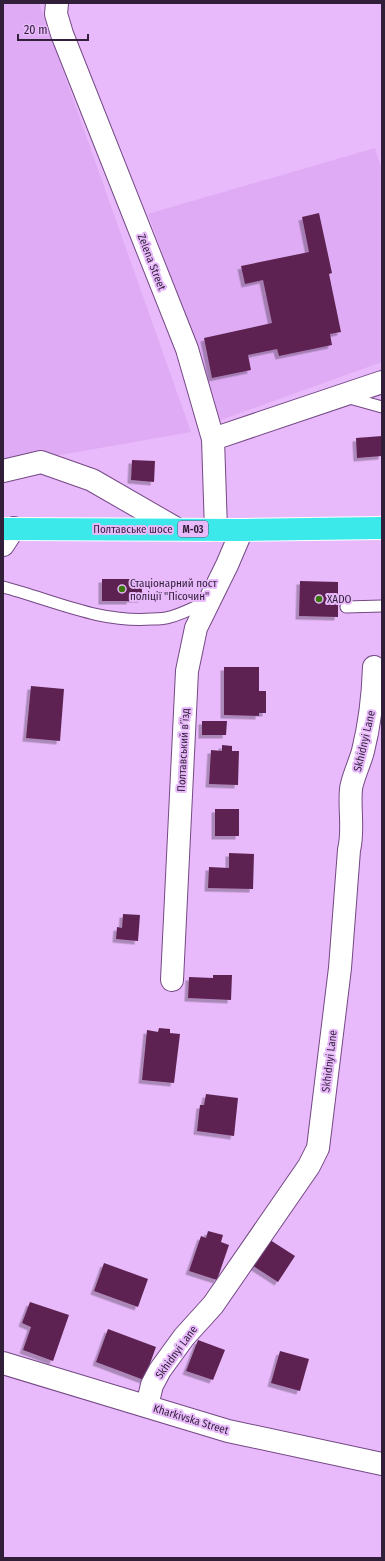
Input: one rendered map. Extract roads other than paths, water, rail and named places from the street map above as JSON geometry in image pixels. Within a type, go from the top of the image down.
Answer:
[{"type":"highway","name":"Полтавське шосе","points":[[7,534],[177,529],[242,530],[382,528]]},
{"type":"street","name":"Zelena Street","points":[[57,3],[56,14],[62,34],[186,349],[213,439],[216,530]]},
{"type":"street","points":[[213,439],[382,382]]},
{"type":"street","points":[[3,471],[41,462],[92,480],[177,529]]},
{"type":"street","name":"Полтавський в’їзд","points":[[172,980],[187,671],[196,628],[242,530]]},
{"type":"street","name":"Skhidnyi Lane","points":[[147,1406],[152,1385],[160,1370],[184,1337],[213,1305],[309,1166],[318,1148],[340,968],[349,850],[352,837],[351,788],[359,765],[369,725],[374,667]]},
{"type":"street","name":"Kharkivska Street","points":[[3,1363],[228,1431],[382,1464]]},
{"type":"lane","points":[[342,395],[382,407]]},
{"type":"lane","points":[[3,587],[64,607],[99,616],[139,620],[169,618],[210,600]]},
{"type":"lane","points":[[346,607],[382,606]]},
{"type":"place","name":"Стаціонарний пост поліції \"Пісочин\"","points":[[122,589]]},
{"type":"place","name":"XADO","points":[[319,599]]}]
